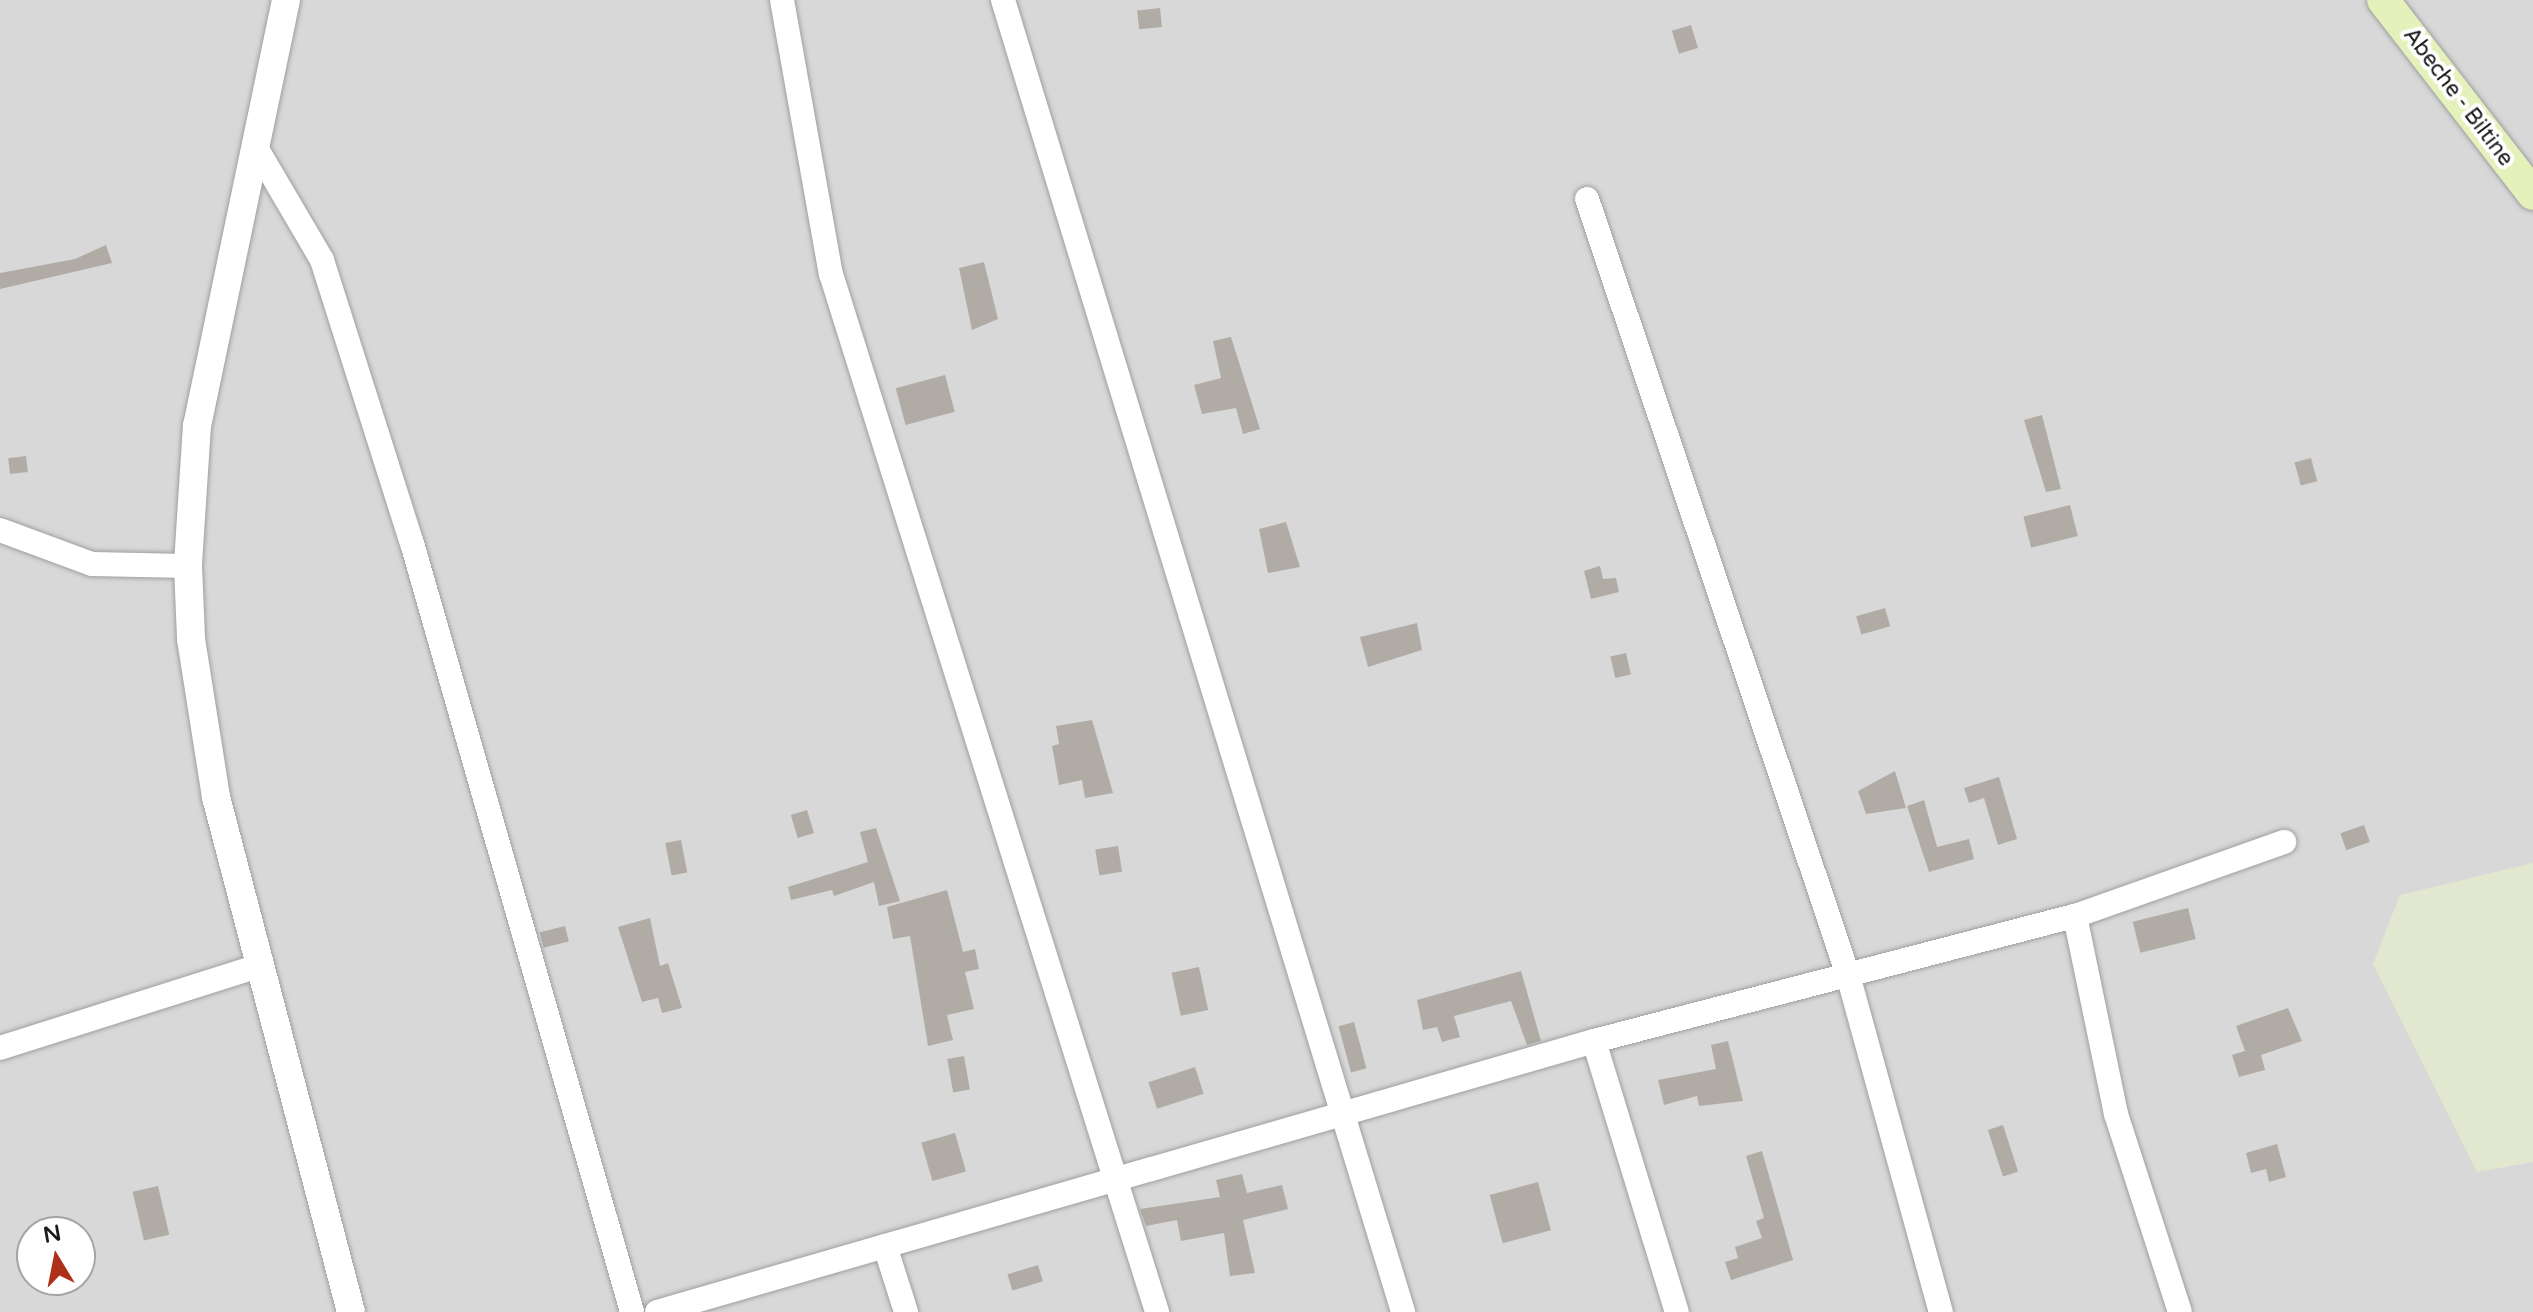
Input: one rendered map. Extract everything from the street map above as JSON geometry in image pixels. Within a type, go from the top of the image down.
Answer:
[{"type":"main road","name":"Abeche - Biltine","points":[[2383,0],[2533,194]]},
{"type":"street","points":[[286,0],[205,370],[188,566],[191,639],[216,797],[351,1312]]},
{"type":"street","points":[[782,0],[831,274],[1157,1312]]},
{"type":"street","points":[[1003,0],[1346,1112],[1403,1312]]},
{"type":"street","points":[[254,144],[322,260],[412,543],[632,1312]]},
{"type":"street","points":[[1587,199],[1848,975],[1941,1312]]},
{"type":"street","points":[[0,530],[92,564],[188,566]]},
{"type":"street","points":[[657,1312],[1594,1041],[2075,916],[2284,842]]},
{"type":"street","points":[[2075,916],[2116,1114],[2180,1312]]},
{"type":"street","points":[[0,1048],[259,966]]},
{"type":"street","points":[[1594,1041],[1677,1312]]},
{"type":"street","points":[[885,1246],[906,1312]]},
{"type":"shaded area","points":[[0,0],[2533,0],[2533,1312],[0,1312]]},
{"type":"green space","points":[[2533,863],[2533,1162],[2477,1172],[2373,964],[2400,895]]},
{"type":"building","points":[[1160,8],[1162,27],[1139,29],[1137,10]]},
{"type":"building","points":[[1691,25],[1698,48],[1679,54],[1672,31]]},
{"type":"building","points":[[106,245],[112,263],[0,289],[0,273],[75,259]]},
{"type":"building","points":[[984,262],[998,319],[972,330],[959,268]]},
{"type":"building","points":[[1231,337],[1260,429],[1243,434],[1236,408],[1202,414],[1194,385],[1221,378],[1213,341]]},
{"type":"building","points":[[945,375],[955,412],[906,425],[896,388]]},
{"type":"building","points":[[2042,415],[2061,489],[2046,492],[2024,420]]},
{"type":"building","points":[[26,456],[28,472],[10,474],[8,458]]},
{"type":"building","points":[[2311,458],[2317,481],[2301,486],[2295,462]]},
{"type":"building","points":[[2070,505],[2078,536],[2031,548],[2023,517]]},
{"type":"building","points":[[1286,522],[1300,567],[1268,573],[1259,529]]},
{"type":"building","points":[[1600,566],[1603,579],[1616,578],[1619,592],[1591,599],[1584,571]]},
{"type":"building","points":[[1885,608],[1890,626],[1861,635],[1856,616]]},
{"type":"building","points":[[1417,623],[1422,650],[1368,667],[1360,637]]},
{"type":"building","points":[[1626,653],[1631,674],[1615,678],[1610,657]]},
{"type":"building","points":[[1092,720],[1113,793],[1085,798],[1082,780],[1059,785],[1052,746],[1059,744],[1056,726]]},
{"type":"building","points":[[1895,771],[1906,808],[1866,814],[1858,791]]},
{"type":"building","points":[[1999,777],[2017,839],[1998,845],[1984,798],[1969,803],[1964,788]]},
{"type":"building","points":[[1924,800],[1937,847],[1969,839],[1974,859],[1929,872],[1907,806]]},
{"type":"building","points":[[807,810],[814,833],[798,838],[791,815]]},
{"type":"building","points":[[2364,825],[2370,842],[2346,850],[2340,833]]},
{"type":"building","points":[[876,828],[900,901],[879,906],[874,882],[834,896],[832,890],[791,900],[788,887],[868,862],[860,832]]},
{"type":"building","points":[[681,840],[687,872],[672,875],[665,843]]},
{"type":"building","points":[[1118,846],[1122,872],[1099,875],[1095,850]]},
{"type":"building","points":[[947,890],[963,952],[975,949],[979,969],[965,972],[974,1009],[947,1015],[953,1040],[928,1046],[910,936],[893,939],[887,907]]},
{"type":"building","points":[[2188,908],[2196,939],[2140,953],[2133,922]]},
{"type":"building","points":[[650,918],[660,966],[668,963],[682,1008],[662,1013],[658,998],[642,1002],[618,927]]},
{"type":"building","points":[[565,926],[569,942],[544,948],[540,932]]},
{"type":"building","points":[[1199,967],[1208,1010],[1181,1016],[1172,973]]},
{"type":"building","points":[[1521,971],[1541,1041],[1527,1045],[1511,1001],[1454,1016],[1460,1037],[1442,1042],[1437,1027],[1423,1030],[1417,1000]]},
{"type":"building","points":[[2288,1008],[2302,1041],[2261,1055],[2265,1070],[2239,1077],[2232,1055],[2245,1051],[2236,1026]]},
{"type":"building","points":[[1354,1022],[1366,1068],[1351,1073],[1339,1026]]},
{"type":"building","points":[[1728,1041],[1743,1101],[1699,1106],[1697,1096],[1664,1105],[1658,1080],[1716,1069],[1711,1045]]},
{"type":"building","points":[[964,1056],[970,1089],[953,1092],[947,1059]]},
{"type":"building","points":[[1195,1067],[1204,1094],[1157,1109],[1148,1082]]},
{"type":"building","points":[[2003,1125],[2018,1172],[2003,1177],[1988,1130]]},
{"type":"building","points":[[955,1133],[966,1171],[932,1181],[921,1143]]},
{"type":"building","points":[[2277,1144],[2286,1177],[2269,1182],[2266,1169],[2251,1173],[2246,1153]]},
{"type":"building","points":[[1762,1151],[1793,1260],[1731,1280],[1725,1262],[1738,1258],[1735,1247],[1762,1238],[1756,1221],[1764,1218],[1746,1156]]},
{"type":"building","points":[[1242,1174],[1247,1193],[1282,1185],[1288,1209],[1243,1220],[1255,1273],[1230,1276],[1224,1233],[1181,1241],[1177,1220],[1146,1226],[1140,1209],[1220,1197],[1216,1180]]},
{"type":"building","points":[[1538,1182],[1551,1230],[1503,1243],[1490,1195]]},
{"type":"building","points":[[158,1186],[169,1235],[144,1241],[133,1192]]},
{"type":"building","points":[[1038,1265],[1043,1281],[1012,1291],[1007,1274]]}]
